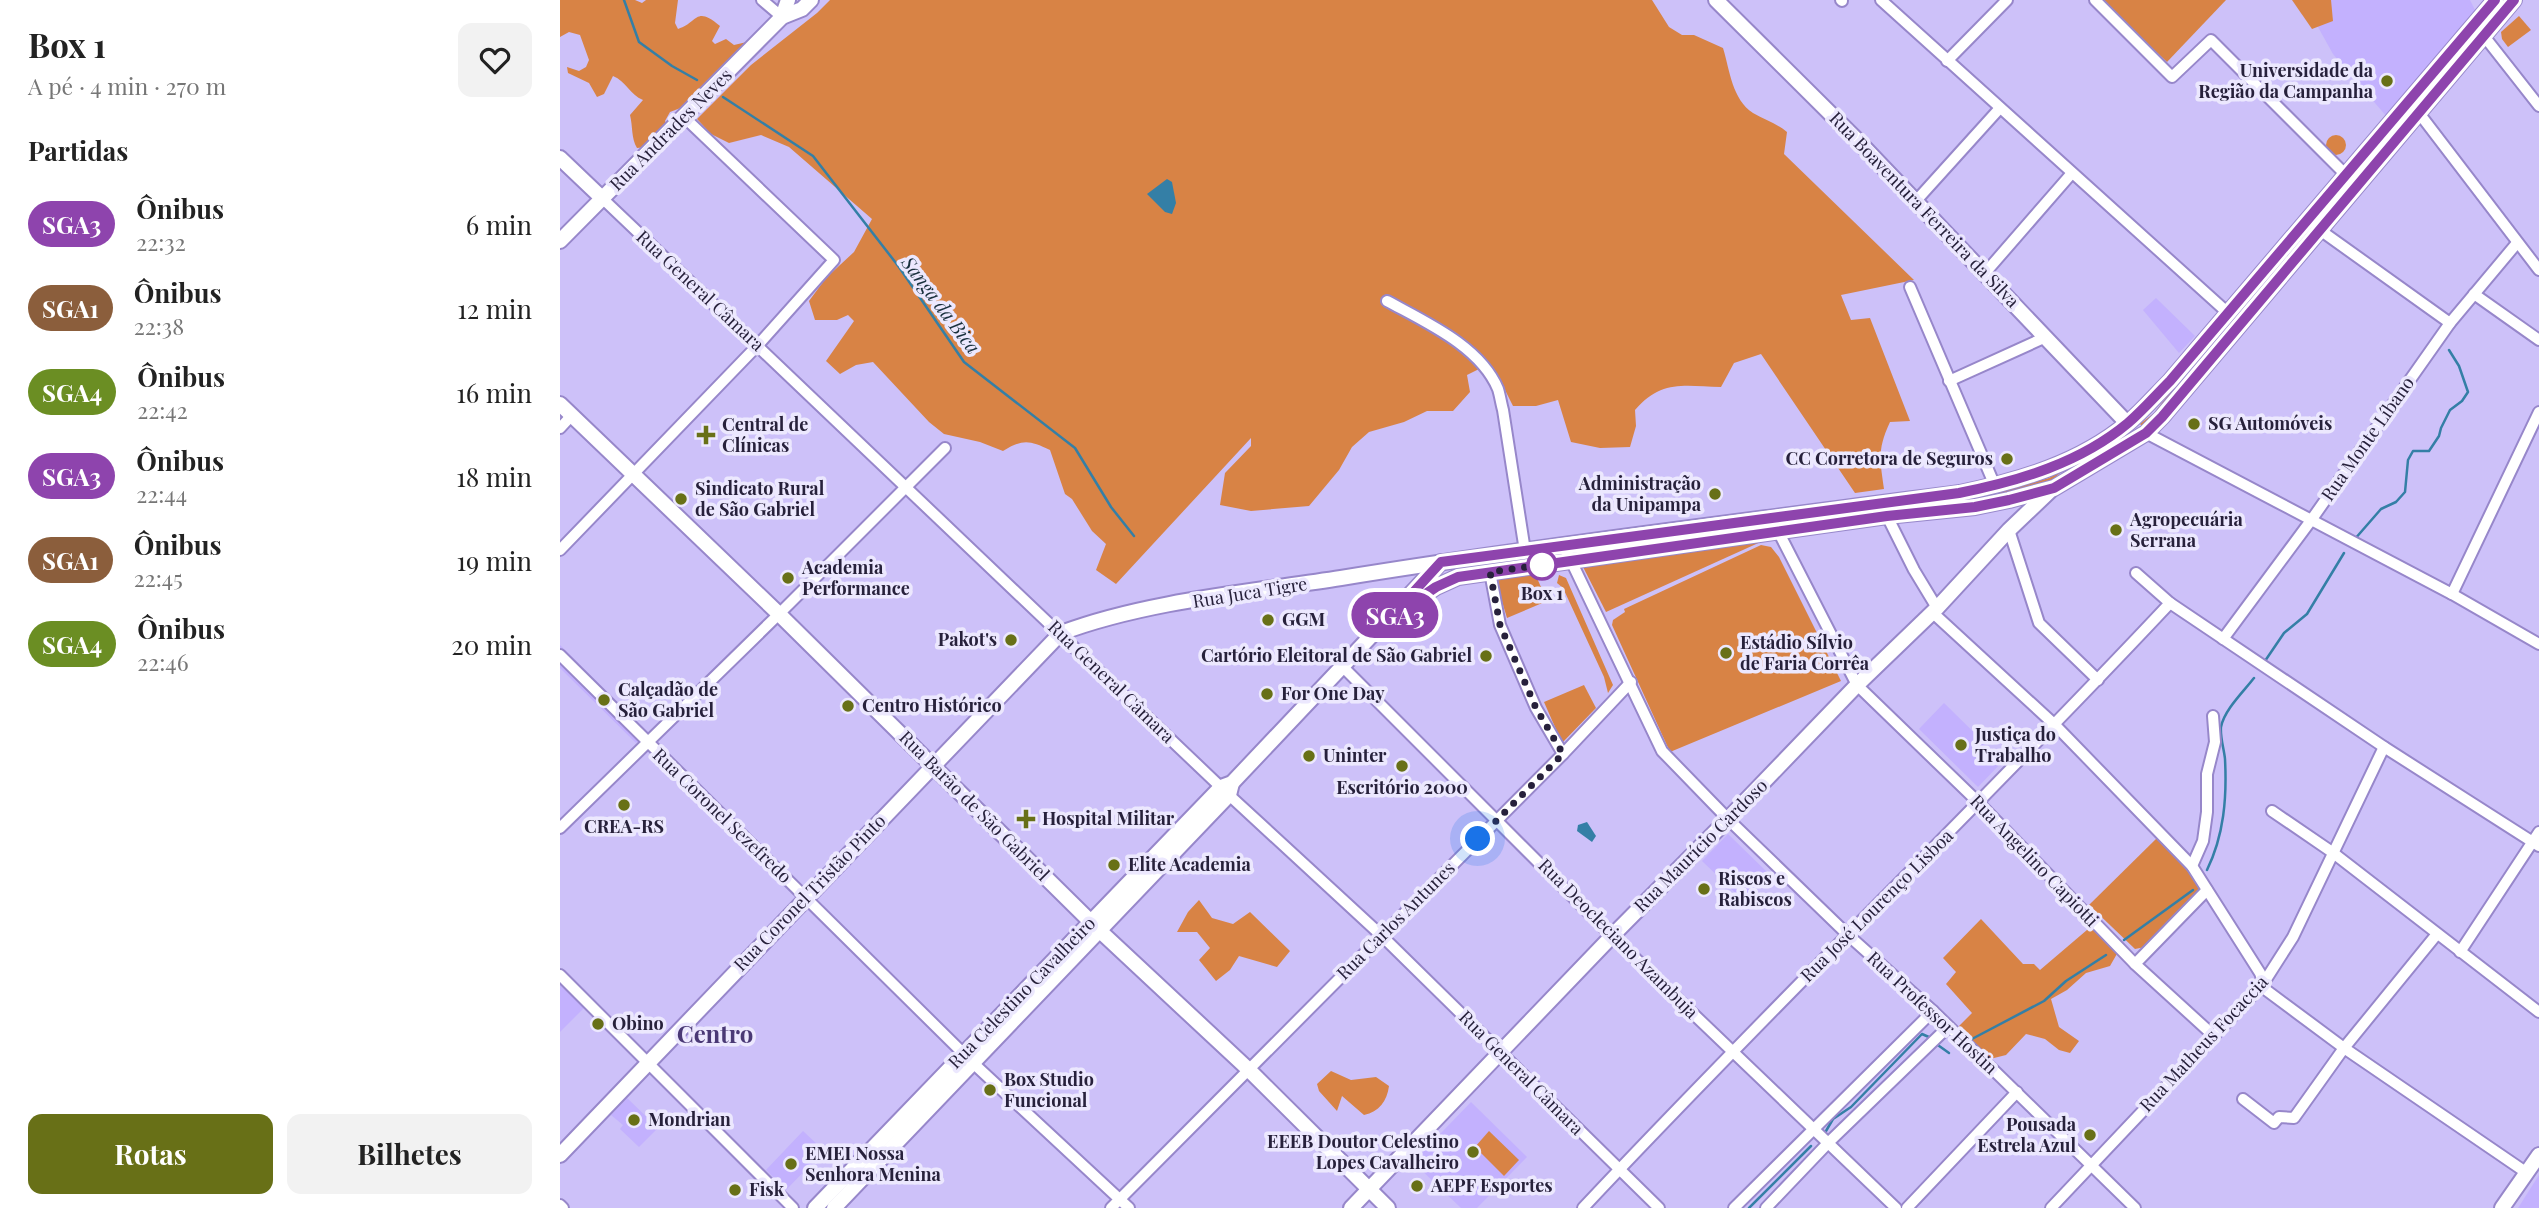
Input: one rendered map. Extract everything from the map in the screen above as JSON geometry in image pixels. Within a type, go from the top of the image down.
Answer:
[{"type":"main road","points":[[782,18],[788,0]]},
{"type":"main road","points":[[782,18],[802,9],[811,0]]},
{"type":"main road","name":"Rua Boaventura Ferreira da Silva","points":[[1716,0],[1861,144],[2127,424]]},
{"type":"main road","points":[[2054,488],[2085,453],[2127,424],[2170,381],[2495,0]]},
{"type":"main road","points":[[2054,488],[2146,433],[2514,0]]},
{"type":"main road","name":"Rua Andrades Neves","points":[[560,241],[782,18]]},
{"type":"main road","name":"Rua General Câmara","points":[[560,158],[603,199]]},
{"type":"main road","name":"Rua Barão de São Gabriel","points":[[560,404],[779,614],[1096,927],[1248,1069],[1388,1208]]},
{"type":"main road","name":"Rua Juca Tigre","points":[[1061,634],[1092,622],[1176,604],[1441,562],[1959,493],[2036,474],[2085,453]]},
{"type":"main road","points":[[1996,486],[2009,530]]},
{"type":"main road","name":"Rua Celestino Cavalheiro","points":[[1389,619],[1436,587],[1458,577],[1887,516],[1951,510],[2000,502],[2054,488]]},
{"type":"main road","name":"Rua Maurício Cardoso","points":[[1351,1208],[1857,685],[1934,610],[2009,530],[2054,488]]},
{"type":"main road","name":"Rua Celestino Cavalheiro","points":[[815,1208],[969,1058],[1096,927],[1441,562]]},
{"type":"main road","name":"Rua Coronel Tristão Pinto","points":[[560,1155],[1061,634]]},
{"type":"main road","name":"Rua Celestino Cavalheiro","points":[[834,1208],[969,1058]]},
{"type":"main road","points":[[2502,1208],[2539,1155]]},
{"type":"street","points":[[762,0],[782,18]]},
{"type":"street","points":[[1881,0],[2228,313]]},
{"type":"street","points":[[1947,61],[2007,0]]},
{"type":"street","points":[[2095,0],[2172,77],[2211,40],[2346,175]]},
{"type":"street","points":[[2484,36],[2539,106]]},
{"type":"street","points":[[1915,202],[2000,108]]},
{"type":"street","points":[[2419,113],[2539,270]]},
{"type":"street","points":[[560,550],[758,345],[834,260],[684,117]]},
{"type":"street","points":[[1985,273],[2072,173]]},
{"type":"street","name":"Rua General Câmara","points":[[603,199],[906,488],[1227,788],[1660,1208]]},
{"type":"street","points":[[2320,230],[2450,323]]},
{"type":"street","name":"Rua Monte Líbano","points":[[2223,639],[2312,519],[2450,323],[2517,243]]},
{"type":"street","points":[[1910,287],[1996,486]]},
{"type":"street","points":[[2474,294],[2539,340]]},
{"type":"street","points":[[1387,300],[1443,332],[1474,354],[1497,387],[1525,551]]},
{"type":"street","points":[[1949,380],[2046,337]]},
{"type":"street","points":[[2452,594],[2539,412]]},
{"type":"street","points":[[560,428],[572,415]]},
{"type":"street","points":[[2146,433],[2452,594],[2539,644]]},
{"type":"street","points":[[560,828],[945,448]]},
{"type":"street","points":[[1887,516],[1934,610],[2055,725],[2192,866],[2260,973],[2266,990],[2344,1048],[2527,1173]]},
{"type":"street","points":[[2009,530],[2039,623],[2098,680]]},
{"type":"street","name":"Rua Angelino Capiotti","points":[[1778,531],[1857,685],[1979,803],[2135,964],[2214,1035]]},
{"type":"street","name":"Rua Professor Hostin","points":[[1564,546],[1662,751],[1848,935],[1933,1011],[2135,1208]]},
{"type":"street","points":[[1490,572],[1500,625],[1536,708],[1563,754]]},
{"type":"street","points":[[2136,573],[2170,603],[2384,747],[2537,840],[2460,952]]},
{"type":"street","name":"Rua José Lourenço Lisboa","points":[[1583,1208],[2055,725],[2170,603]]},
{"type":"street","name":"Rua Coronel Sezefredo","points":[[560,655],[969,1058],[1129,1208]]},
{"type":"street","name":"Rua Deocleciano Azambuja","points":[[1343,667],[1612,936],[1896,1208]]},
{"type":"street","name":"Rua Carlos Antunes","points":[[1111,1208],[1563,754],[1631,682]]},
{"type":"street","points":[[2192,866],[2198,854],[2207,812],[2207,774],[2215,742],[2213,716]]},
{"type":"street","name":"Rua Matheus Focaccia","points":[[2051,1208],[2263,984],[2292,937],[2384,747]]},
{"type":"street","points":[[2272,811],[2332,852],[2539,1012]]},
{"type":"street","points":[[2135,964],[2207,890]]},
{"type":"street","points":[[2243,1099],[2274,1123],[2279,1117],[2294,1118],[2344,1048],[2437,934]]},
{"type":"street","points":[[560,975],[793,1208]]},
{"type":"street","points":[[1734,1208],[1933,1011]]},
{"type":"street","points":[[1766,1208],[1829,1142],[1948,1027]]},
{"type":"street","points":[[1907,1208],[2017,1092]]},
{"type":"shaded area","points":[[560,0],[635,0],[642,3],[646,0],[678,0],[675,23],[678,29],[701,16],[720,26],[712,41],[715,44],[726,39],[734,45],[751,41],[691,104],[670,112],[665,121],[667,125],[646,147],[637,148],[630,115],[643,100],[613,76],[604,94],[597,97],[589,83],[568,73],[567,67],[579,71],[586,67],[589,60],[580,35],[569,32],[560,37]]},
{"type":"shaded area","points":[[830,0],[1652,0],[1669,27],[1682,35],[1694,35],[1723,48],[1740,100],[1753,113],[1787,132],[1784,154],[1914,280],[1841,295],[1851,320],[1870,318],[1910,421],[1890,422],[1886,432],[1881,455],[1884,489],[1855,493],[1761,354],[1734,363],[1721,387],[1674,386],[1654,393],[1635,410],[1636,426],[1630,447],[1600,448],[1571,442],[1558,400],[1536,406],[1513,406],[1487,365],[1467,375],[1470,392],[1453,411],[1427,411],[1404,422],[1369,432],[1352,447],[1339,470],[1309,506],[1251,511],[1220,505],[1225,473],[1251,446],[1251,438],[1116,584],[1096,570],[1106,544],[1092,531],[1072,499],[1065,494],[1050,450],[1026,442],[1003,451],[980,442],[944,434],[929,422],[873,362],[856,365],[840,374],[826,361],[854,321],[848,315],[837,320],[815,320],[809,301],[826,278],[854,252],[872,219],[789,147],[761,135],[729,143],[711,134],[697,119],[751,65]]},
{"type":"shaded area","points":[[2100,0],[2226,0],[2167,62]]},
{"type":"shaded area","points":[[2292,0],[2331,0],[2333,21],[2312,29]]},
{"type":"shaded area","name":"Universidade da Região da Campanha","points":[[2303,0],[2470,0],[2476,12],[2387,117],[2333,54]]},
{"type":"shaded area","points":[[2503,0],[2507,0],[2198,362],[2156,415],[2142,426],[2140,424],[2154,413],[2195,361]]},
{"type":"shaded area","points":[[2519,16],[2531,30],[2508,47],[2501,32]]},
{"type":"shaded area","points":[[2336,135],[2343,138],[2346,145],[2343,152],[2336,155],[2329,152],[2326,145],[2329,138]]},
{"type":"shaded area","points":[[2156,298],[2195,336],[2179,353],[2143,310]]},
{"type":"shaded area","points":[[2066,468],[2051,481],[2001,495],[2000,492],[2049,478]]},
{"type":"shaded area","points":[[1991,494],[1991,497],[1961,503],[1585,553],[1584,550]]},
{"type":"shaded area","points":[[1765,540],[1606,612],[1582,565]]},
{"type":"shaded area","name":"Estádio Sílvio de Faria Corrêa","points":[[1761,545],[1771,547],[1779,557],[1841,681],[1670,752],[1612,625],[1613,620],[1625,612],[1624,609]]},
{"type":"shaded area","points":[[1534,571],[1547,601],[1507,618],[1494,575]]},
{"type":"shaded area","points":[[1559,575],[1566,578],[1613,685],[1608,693],[1604,677],[1563,588],[1557,583]]},
{"type":"shaded area","name":"Calçadão de São Gabriel","points":[[560,645],[648,732],[636,743],[560,668]]},
{"type":"shaded area","points":[[1584,685],[1596,708],[1562,743],[1544,702]]},
{"type":"shaded area","name":"Justiça do Trabalho","points":[[1944,703],[2003,761],[1978,787],[1919,729]]},
{"type":"shaded area","points":[[1728,834],[1769,874],[1744,901],[1702,861]]},
{"type":"shaded area","points":[[2158,837],[2203,886],[2145,947],[2135,949],[2089,905]]},
{"type":"shaded area","points":[[1199,900],[1212,918],[1233,924],[1250,912],[1290,951],[1277,967],[1239,956],[1230,970],[1216,981],[1199,960],[1210,948],[1197,932],[1177,932],[1188,912]]},
{"type":"shaded area","points":[[1981,919],[2023,964],[2034,964],[2040,970],[2094,924],[2118,952],[2110,966],[2086,973],[2067,990],[2051,999],[2059,1027],[2079,1041],[2070,1053],[2059,1050],[2045,1039],[2026,1034],[2006,1055],[1990,1059],[1957,1028],[1972,1013],[1946,984],[1956,972],[1943,958]]},
{"type":"shaded area","points":[[560,985],[584,1008],[560,1032]]},
{"type":"shaded area","points":[[1331,1071],[1351,1080],[1376,1077],[1389,1086],[1384,1101],[1374,1111],[1364,1115],[1342,1096],[1337,1111],[1319,1091],[1317,1084]]},
{"type":"shaded area","name":"Mondrian","points":[[627,1098],[658,1128],[639,1147],[620,1129],[623,1125],[611,1115]]},
{"type":"shaded area","name":"EEEB Doutor Celestino Lopes Cavalheiro","points":[[1471,1102],[1527,1157],[1477,1208],[1461,1208],[1413,1162]]},
{"type":"shaded area","name":"EMEI Nossa Senhora Menina","points":[[803,1131],[820,1147],[813,1155],[816,1159],[786,1190],[766,1170]]},
{"type":"shaded area","points":[[1489,1131],[1519,1160],[1504,1176],[1475,1147]]},
{"type":"shaded area","points":[[2539,1175],[2539,1208],[2518,1208]]},
{"type":"water","points":[[1167,179],[1172,182],[1176,203],[1172,214],[1165,212],[1147,194]]},
{"type":"water","points":[[1587,822],[1596,836],[1592,842],[1577,831],[1578,825]]},
{"type":"waterway","name":"Sanga da Bica","points":[[624,0],[639,42],[697,80]]},
{"type":"waterway","name":"Sanga da Bica","points":[[723,97],[813,156],[899,267],[964,362],[1075,448],[1111,507],[1134,536]]},
{"type":"waterway","points":[[2354,540],[2381,509],[2396,502],[2405,492],[2408,460],[2413,451],[2429,451],[2450,410],[2462,401],[2468,392],[2459,366],[2449,350]]},
{"type":"waterway","points":[[2265,661],[2284,633],[2307,614],[2344,553]]},
{"type":"waterway","points":[[2207,870],[2221,830],[2225,802],[2225,759],[2221,727],[2230,707],[2254,678]]},
{"type":"waterway","points":[[2124,940],[2193,890]]},
{"type":"waterway","points":[[1970,1040],[2044,1001],[2066,981],[2106,955]]},
{"type":"waterway","points":[[1826,1131],[1833,1119],[1851,1107],[1922,1034],[1931,1038]]},
{"type":"waterway","points":[[1935,1043],[1949,1053]]},
{"type":"waterway","points":[[1749,1208],[1811,1146]]},
{"type":"bus line","name":"SGA3","points":[[2495,0],[2170,381],[2127,424],[2085,453],[2036,474],[1959,493],[1441,562],[1389,619],[1436,587],[1458,577],[1887,516],[1975,507],[2054,488],[2146,433],[2162,417],[2514,0]]},
{"type":"place","name":"Universidade da Região da Campanha","points":[[2387,81]]},
{"type":"place","name":"SG Automóveis","points":[[2194,424]]},
{"type":"place","name":"Central de Clínicas","points":[[706,435]]},
{"type":"place","name":"CC Corretora de Seguros","points":[[2007,459]]},
{"type":"place","name":"Administração da Unipampa","points":[[1715,494]]},
{"type":"place","name":"Sindicato Rural de São Gabriel","points":[[681,499]]},
{"type":"place","name":"Agropecuária Serrana","points":[[2116,530]]},
{"type":"place","name":"Box 1","points":[[1542,565]]},
{"type":"place","name":"Academia Performance","points":[[788,578]]},
{"type":"place","name":"GGM","points":[[1268,620]]},
{"type":"place","name":"Pakot's","points":[[1011,640]]},
{"type":"place","name":"Estádio Sílvio de Faria Corrêa","points":[[1726,653]]},
{"type":"place","name":"Cartório Eleitoral de São Gabriel","points":[[1486,656]]},
{"type":"place","name":"For One Day","points":[[1267,694]]},
{"type":"place","name":"Calçadão de São Gabriel","points":[[604,700]]},
{"type":"place","name":"Centro Histórico","points":[[848,706]]},
{"type":"place","name":"Justiça do Trabalho","points":[[1961,745]]},
{"type":"place","name":"Uninter","points":[[1309,756]]},
{"type":"place","name":"Escritório 2000","points":[[1402,766]]},
{"type":"place","name":"CREA-RS","points":[[624,805]]},
{"type":"place","name":"Hospital Militar","points":[[1026,819]]},
{"type":"place","name":"Elite Academia","points":[[1114,865]]},
{"type":"place","name":"Riscos e Rabiscos","points":[[1704,889]]},
{"type":"place","name":"Obino","points":[[598,1024]]},
{"type":"place","name":"Box Studio Funcional","points":[[990,1090]]},
{"type":"place","name":"Mondrian","points":[[634,1120]]},
{"type":"place","name":"Pousada Estrela Azul","points":[[2090,1135]]},
{"type":"place","name":"EEEB Doutor Celestino Lopes Cavalheiro","points":[[1473,1152]]},
{"type":"place","name":"EMEI Nossa Senhora Menina","points":[[791,1164]]},
{"type":"place","name":"AEPF Esportes","points":[[1417,1186]]},
{"type":"place","name":"Fisk","points":[[735,1190]]},
{"type":"district","name":"Centro","points":[[715,1035]]},
{"type":"route","points":[[1478,839],[1563,754],[1536,708],[1500,625],[1490,572],[1542,565]]}]
